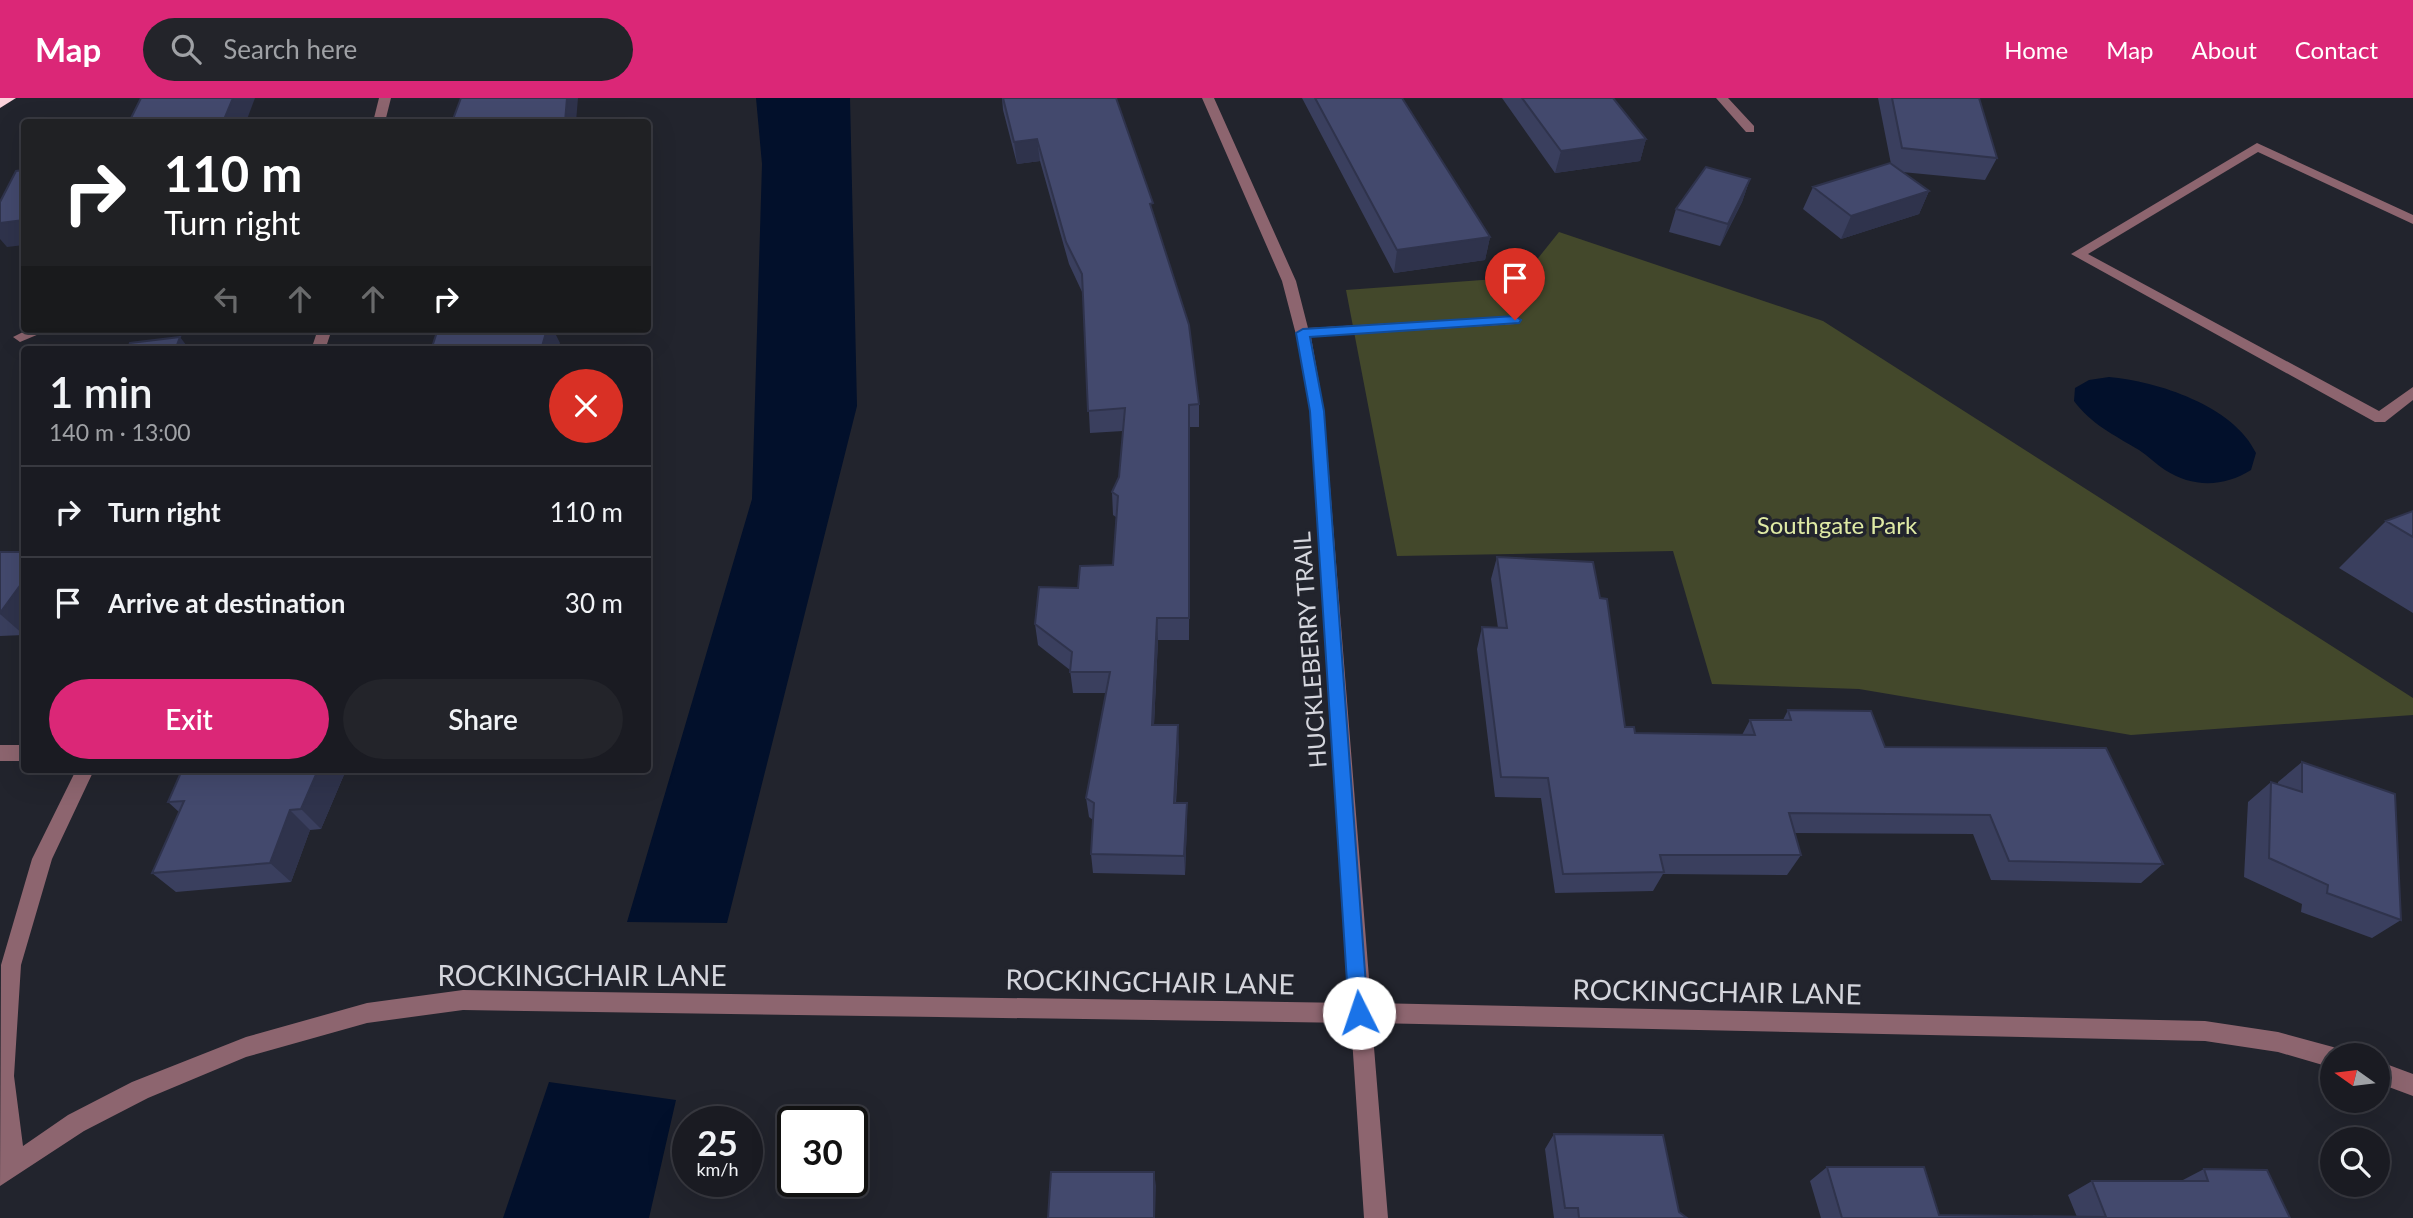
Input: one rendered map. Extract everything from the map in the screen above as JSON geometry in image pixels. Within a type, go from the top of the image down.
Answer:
[{"type":"highway","points":[[0,104],[9,98]]},
{"type":"street","points":[[380,119],[385,98]]},
{"type":"street","name":"HUCKLEBERRY TRAIL","points":[[1208,98],[1289,281],[1303,333],[1317,411],[1376,1218]]},
{"type":"street","points":[[1722,98],[1750,129]]},
{"type":"street","points":[[2413,219],[2257,147],[2078,254],[2380,418],[2413,392]]},
{"type":"street","points":[[1303,333],[1515,320]]},
{"type":"street","points":[[20,337],[32,333]]},
{"type":"street","points":[[0,753],[21,753]]},
{"type":"street","points":[[7,1170],[3,1076],[11,965],[42,859],[84,773]]},
{"type":"street","name":"ROCKINGCHAIR LANE","points":[[7,1170],[76,1124],[129,1096],[246,1047],[367,1013],[463,1000],[1359,1013],[2205,1031],[2278,1042],[2320,1054]]},
{"type":"street","points":[[2390,1076],[2413,1085]]},
{"type":"green space","name":"Southgate Park","points":[[1559,232],[1823,321],[2413,698],[2413,715],[2131,735],[1859,689],[1712,684],[1673,551],[1397,556],[1346,290],[1523,277]]},
{"type":"water","points":[[756,98],[850,98],[857,406],[727,923],[627,922],[752,499],[762,164]]},
{"type":"water","points":[[2109,377],[2171,390],[2212,409],[2245,436],[2256,453],[2251,470],[2230,480],[2208,483],[2186,480],[2165,470],[2139,450],[2095,423],[2074,401],[2075,388],[2089,380]]},
{"type":"water","points":[[549,1082],[676,1100],[675,1106],[672,1106],[672,1117],[649,1218],[503,1218]]},
{"type":"building","points":[[141,98],[233,98],[224,119],[130,119]]},
{"type":"building","points":[[461,98],[567,98],[565,119],[453,119]]},
{"type":"building","points":[[1003,98],[1116,98],[1153,203],[1150,204],[1189,325],[1199,404],[1189,405],[1189,618],[1157,618],[1152,725],[1178,725],[1174,803],[1187,803],[1184,856],[1091,854],[1094,803],[1086,798],[1110,672],[1070,672],[1072,652],[1035,624],[1039,587],[1078,588],[1080,566],[1113,565],[1118,496],[1112,492],[1119,477],[1125,408],[1088,411],[1082,274],[1066,242],[1037,139],[1014,142]]},
{"type":"building","points":[[1315,98],[1402,98],[1490,237],[1397,250]]},
{"type":"building","points":[[1522,98],[1613,98],[1646,139],[1561,151]]},
{"type":"building","points":[[1892,98],[1979,98],[1997,158],[1902,148]]},
{"type":"building","points":[[1890,163],[1929,191],[1851,216],[1813,187]]},
{"type":"building","points":[[1706,167],[1750,179],[1728,224],[1676,209]]},
{"type":"building","points":[[21,170],[21,220],[0,223],[0,202],[16,171]]},
{"type":"building","points":[[437,333],[546,333],[542,346],[432,346]]},
{"type":"building","points":[[180,337],[177,346],[129,346],[130,343]]},
{"type":"building","points":[[2413,511],[2413,537],[2386,521]]},
{"type":"building","points":[[0,552],[21,552],[21,584],[0,613]]},
{"type":"building","points":[[1497,557],[1593,562],[1600,598],[1607,599],[1625,727],[1634,727],[1635,733],[1755,735],[1750,720],[1791,720],[1788,710],[1871,711],[1885,747],[2106,748],[2163,864],[2009,861],[1990,815],[1789,813],[1801,855],[1660,855],[1664,872],[1563,874],[1548,778],[1501,777],[1482,627],[1507,628]]},
{"type":"building","points":[[2302,762],[2395,794],[2401,920],[2327,893],[2328,885],[2269,858],[2271,782],[2302,792]]},
{"type":"building","points":[[181,773],[317,773],[301,809],[290,810],[270,863],[152,873],[184,801],[168,802]]},
{"type":"building","points":[[1554,1134],[1663,1135],[1679,1212],[1687,1218],[1579,1218],[1578,1208],[1565,1208]]},
{"type":"building","points":[[1827,1167],[1924,1167],[1939,1215],[2106,1217],[2092,1181],[2208,1181],[2204,1169],[2267,1170],[2290,1218],[1842,1218]]},
{"type":"building","points":[[1051,1172],[1154,1172],[1154,1218],[1048,1218]]},
{"type":"route","points":[[1359,1013],[1317,411],[1303,333],[1515,320]]}]
